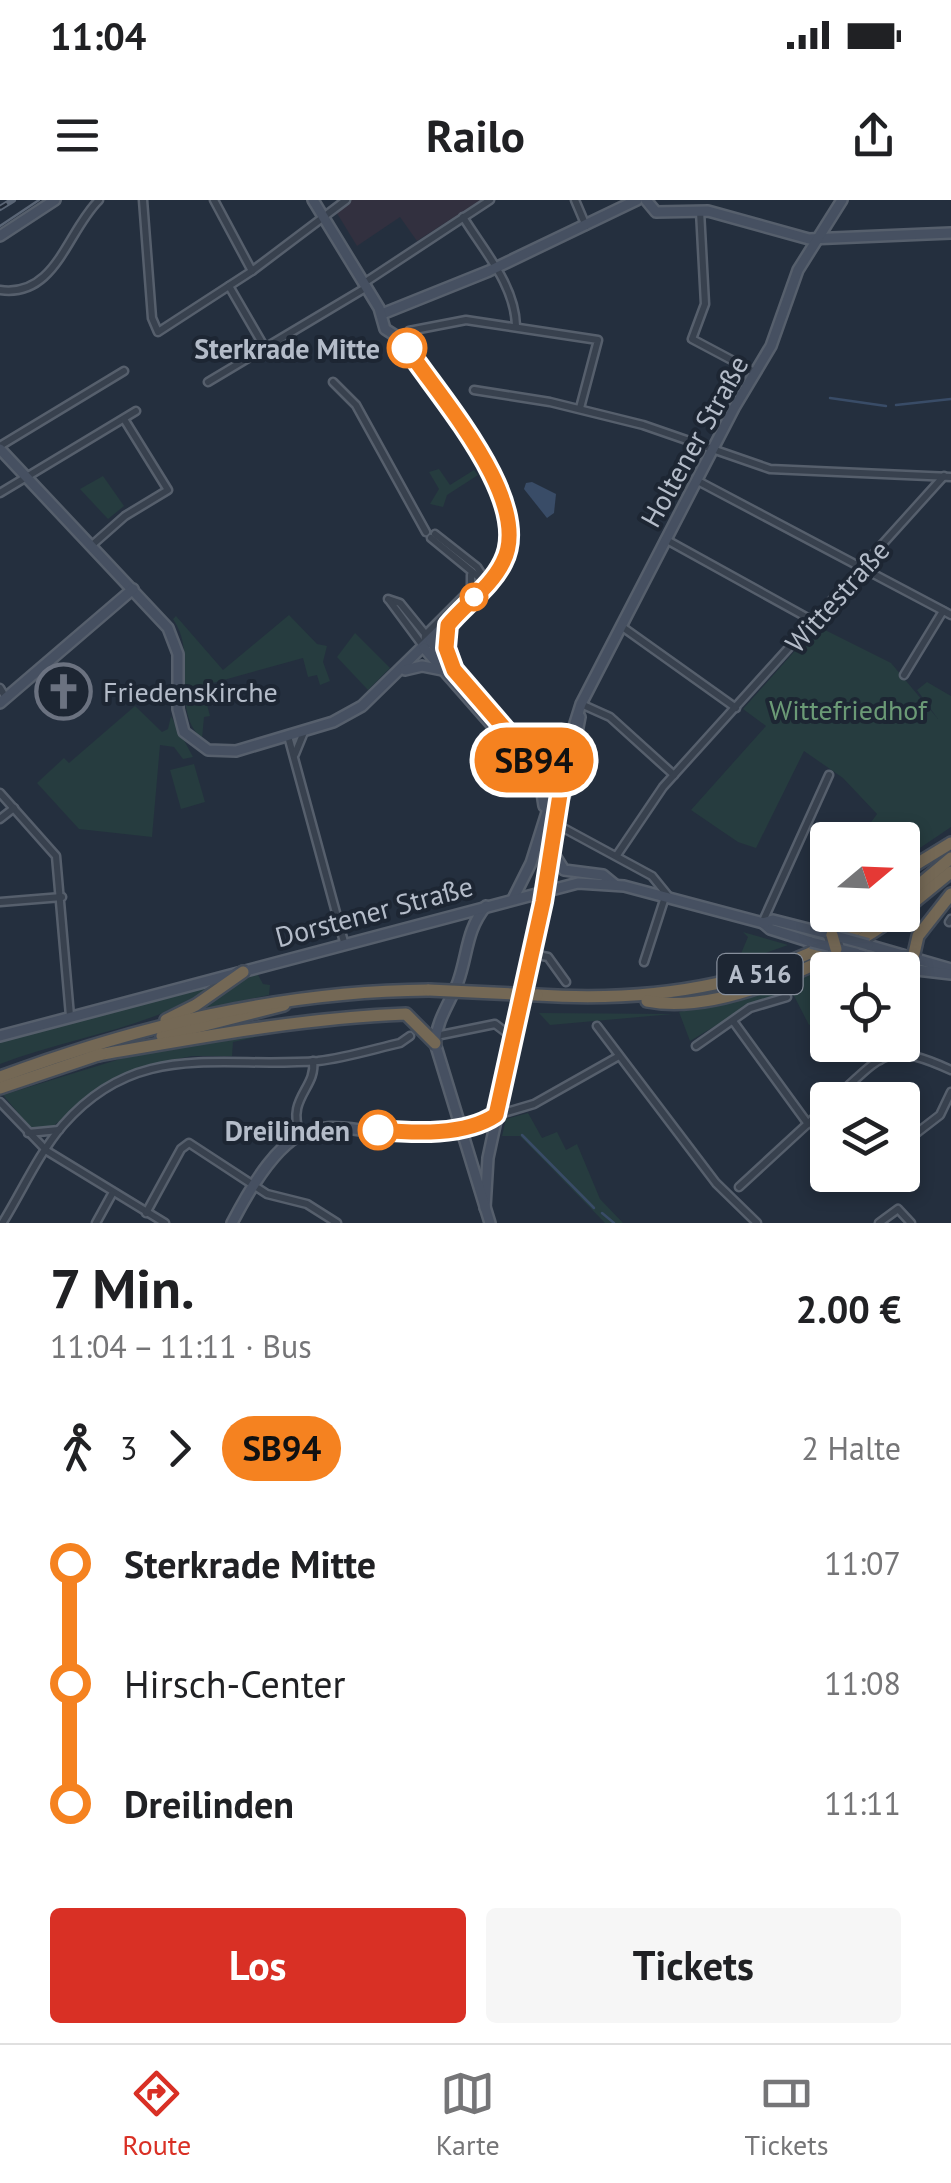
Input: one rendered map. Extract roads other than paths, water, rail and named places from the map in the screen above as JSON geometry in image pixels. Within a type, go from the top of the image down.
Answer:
[{"type":"highway","points":[[920,862],[951,843]]},
{"type":"highway","points":[[920,884],[951,858]]},
{"type":"highway","name":"A 516","points":[[920,897],[951,872]]},
{"type":"highway","points":[[914,952],[918,936],[951,894]]},
{"type":"highway","points":[[834,932],[836,949]]},
{"type":"highway","name":"A 516","points":[[629,998],[694,990],[757,975],[824,948],[851,932]]},
{"type":"highway","name":"A 516","points":[[0,1077],[130,1034],[302,998],[429,990],[629,998],[666,1005],[727,994],[777,979],[837,953],[870,932]]},
{"type":"highway","points":[[130,1034],[196,1005],[243,972]]},
{"type":"highway","points":[[0,1088],[98,1054],[264,1013],[302,998]]},
{"type":"highway","points":[[98,1054],[286,1023],[406,1014],[436,1040]]},
{"type":"main road","points":[[0,236],[56,200]]},
{"type":"main road","points":[[0,448],[133,589],[175,641],[178,714],[190,739],[203,748],[222,752],[304,732],[362,706],[488,584],[510,545],[510,518],[504,496],[402,340],[385,329],[382,314],[314,200]]},
{"type":"main road","points":[[382,314],[496,268],[637,200]]},
{"type":"main road","points":[[646,200],[656,212],[700,210],[819,239],[951,233]]},
{"type":"main road","name":"Holtener Straße","points":[[516,896],[531,863],[581,704],[696,480],[771,346],[795,276],[842,200]]},
{"type":"main road","points":[[3,700],[133,589]]},
{"type":"main road","points":[[448,625],[446,648],[454,670]]},
{"type":"main road","points":[[427,642],[442,670],[540,780],[544,812]]},
{"type":"main road","points":[[427,642],[534,759],[557,777]]},
{"type":"main road","points":[[398,671],[422,666],[442,670]]},
{"type":"main road","name":"Holtener Straße","points":[[486,1208],[486,1172],[496,1115],[581,704]]},
{"type":"main road","points":[[534,759],[547,759],[565,748]]},
{"type":"main road","points":[[540,780],[570,770]]},
{"type":"main road","name":"Holtener Straße","points":[[557,777],[558,812]]},
{"type":"main road","points":[[552,848],[564,870],[603,875],[614,884]]},
{"type":"main road","points":[[531,863],[536,884],[544,889]]},
{"type":"main road","name":"Dorstener Straße","points":[[0,1036],[425,920],[578,883],[614,884],[892,952]]},
{"type":"main road","points":[[516,896],[531,902],[536,928]]},
{"type":"main road","points":[[488,904],[468,934],[460,974],[436,1040],[490,1223]]},
{"type":"main road","points":[[425,920],[460,918],[468,934]]},
{"type":"main road","name":"Dorstener Straße","points":[[763,922],[770,929],[851,952]]},
{"type":"main road","name":"Dorstener Straße","points":[[920,961],[951,972]]},
{"type":"main road","name":"Dorstener Straße","points":[[920,970],[951,972]]},
{"type":"main road","points":[[445,1123],[451,1114],[450,1097]]},
{"type":"main road","points":[[232,1223],[272,1155],[300,1134],[341,1126],[402,1132],[496,1115]]},
{"type":"main road","points":[[402,1132],[461,1122]]},
{"type":"street","points":[[0,290],[23,290],[45,278],[99,200]]},
{"type":"street","points":[[144,200],[152,318],[158,332],[252,271],[346,200]]},
{"type":"street","points":[[214,200],[252,271]]},
{"type":"street","points":[[208,382],[365,285],[490,200]]},
{"type":"street","points":[[575,200],[586,226]]},
{"type":"street","points":[[700,210],[705,304],[692,339],[757,374]]},
{"type":"street","points":[[464,217],[515,307],[516,327]]},
{"type":"street","points":[[229,286],[265,348]]},
{"type":"street","points":[[409,332],[464,320],[598,340],[580,408]]},
{"type":"street","points":[[0,448],[124,371]]},
{"type":"street","points":[[333,382],[356,405],[416,516],[472,577],[488,584]]},
{"type":"street","points":[[474,390],[580,408],[713,448],[770,470],[948,476]]},
{"type":"street","points":[[0,493],[136,411]]},
{"type":"street","points":[[91,546],[125,516],[168,490],[124,419]]},
{"type":"street","name":"Wittestraße","points":[[617,856],[674,775],[948,476]]},
{"type":"street","points":[[696,480],[948,612],[904,674]]},
{"type":"street","points":[[430,533],[477,567],[488,584]]},
{"type":"street","points":[[665,539],[814,622]]},
{"type":"street","points":[[427,642],[471,589],[472,577]]},
{"type":"street","points":[[388,599],[400,603],[427,642],[388,599]]},
{"type":"street","points":[[622,626],[736,708]]},
{"type":"street","points":[[0,688],[3,700]]},
{"type":"street","points":[[581,704],[610,717],[674,775]]},
{"type":"street","points":[[294,760],[304,732]]},
{"type":"street","points":[[288,736],[344,942]]},
{"type":"street","points":[[273,740],[294,760]]},
{"type":"street","points":[[763,922],[830,775]]},
{"type":"street","points":[[0,793],[55,853],[70,1016]]},
{"type":"street","points":[[0,819],[14,808]]},
{"type":"street","points":[[556,824],[658,880],[667,897],[644,962]]},
{"type":"street","points":[[0,902],[62,897]]},
{"type":"street","points":[[531,953],[548,957],[566,982]]},
{"type":"street","points":[[696,1046],[750,1008],[787,997]]},
{"type":"street","points":[[734,1020],[808,1124],[739,1188]]},
{"type":"street","points":[[436,1040],[497,1024],[512,1037]]},
{"type":"street","points":[[598,1026],[716,1183],[757,1223]]},
{"type":"street","points":[[2,1222],[60,1129],[111,1084],[166,1064],[312,1061],[400,1044],[410,1036]]},
{"type":"street","points":[[920,1055],[951,1070]]},
{"type":"street","points":[[496,1115],[534,1104],[620,1056]]},
{"type":"street","points":[[300,1134],[294,1112],[314,1069],[312,1061]]},
{"type":"street","points":[[854,1082],[878,1062]]},
{"type":"street","points":[[920,1131],[940,1116],[951,1092]]},
{"type":"street","points":[[0,1102],[46,1150],[165,1223]]},
{"type":"street","points":[[28,1134],[60,1129]]},
{"type":"street","points":[[143,1223],[187,1143],[252,1186],[308,1204],[336,1223]]},
{"type":"street","points":[[96,1223],[112,1194]]},
{"type":"street","points":[[878,1223],[898,1208],[911,1223]]},
{"type":"water","points":[[532,482],[556,494],[554,513],[547,518],[524,489],[526,483]]},
{"type":"waterway","points":[[830,398],[886,406]]},
{"type":"waterway","points":[[896,405],[951,399]]},
{"type":"waterway","points":[[522,1135],[594,1208]]},
{"type":"waterway","points":[[602,1213],[614,1223]]},
{"type":"tram line","points":[[0,226],[39,200]]},
{"type":"railway","points":[[0,208],[13,200]]},
{"type":"place","name":"Sterkrade Mitte","points":[[407,348]]},
{"type":"place","name":"Friedenskirche","points":[[64,691]]},
{"type":"place","name":"Dreilinden","points":[[378,1130]]},
{"type":"park label","name":"Wittefriedhof","points":[[848,709]]}]
